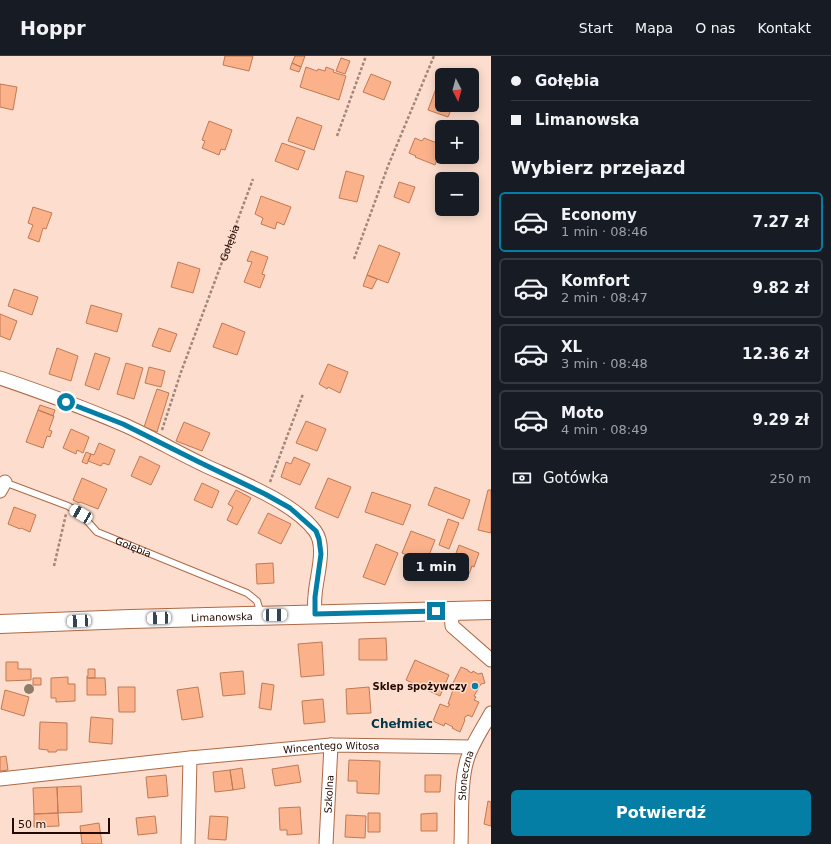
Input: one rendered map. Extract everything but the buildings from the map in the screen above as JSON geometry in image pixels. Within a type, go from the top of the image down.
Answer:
[{"type":"main road","name":"Limanowska","points":[[0,624],[491,610]]},
{"type":"street","points":[[0,378],[123,424],[265,494],[290,508],[316,531],[319,539],[321,554],[315,597],[315,614]]},
{"type":"street","points":[[451,611],[452,626],[491,660]]},
{"type":"street","name":"Słoneczna","points":[[461,844],[463,780],[467,759],[491,713]]},
{"type":"street","name":"Wincentego Witosa","points":[[0,779],[190,758],[331,745],[472,747]]},
{"type":"street","name":"Szkolna","points":[[326,844],[331,745]]},
{"type":"street","points":[[188,844],[190,758]]},
{"type":"lane","name":"Gołębia","points":[[2,484],[68,506],[81,514],[97,532],[247,593],[257,600],[262,616]]},
{"type":"path","points":[[337,136],[366,56]]},
{"type":"path","points":[[354,259],[388,166],[434,56]]},
{"type":"path","name":"Gołębia","points":[[158,442],[181,372],[253,179]]},
{"type":"path","points":[[265,494],[303,394]]},
{"type":"path","points":[[54,566],[68,506]]},
{"type":"place","name":"Sklep spożywczy","points":[[475,686]]},
{"type":"district","name":"Chełmiec","points":[[402,724]]},
{"type":"route","points":[[66,402],[123,424],[265,494],[290,508],[306,521],[316,531],[321,546],[315,597],[315,614],[436,611]]}]
